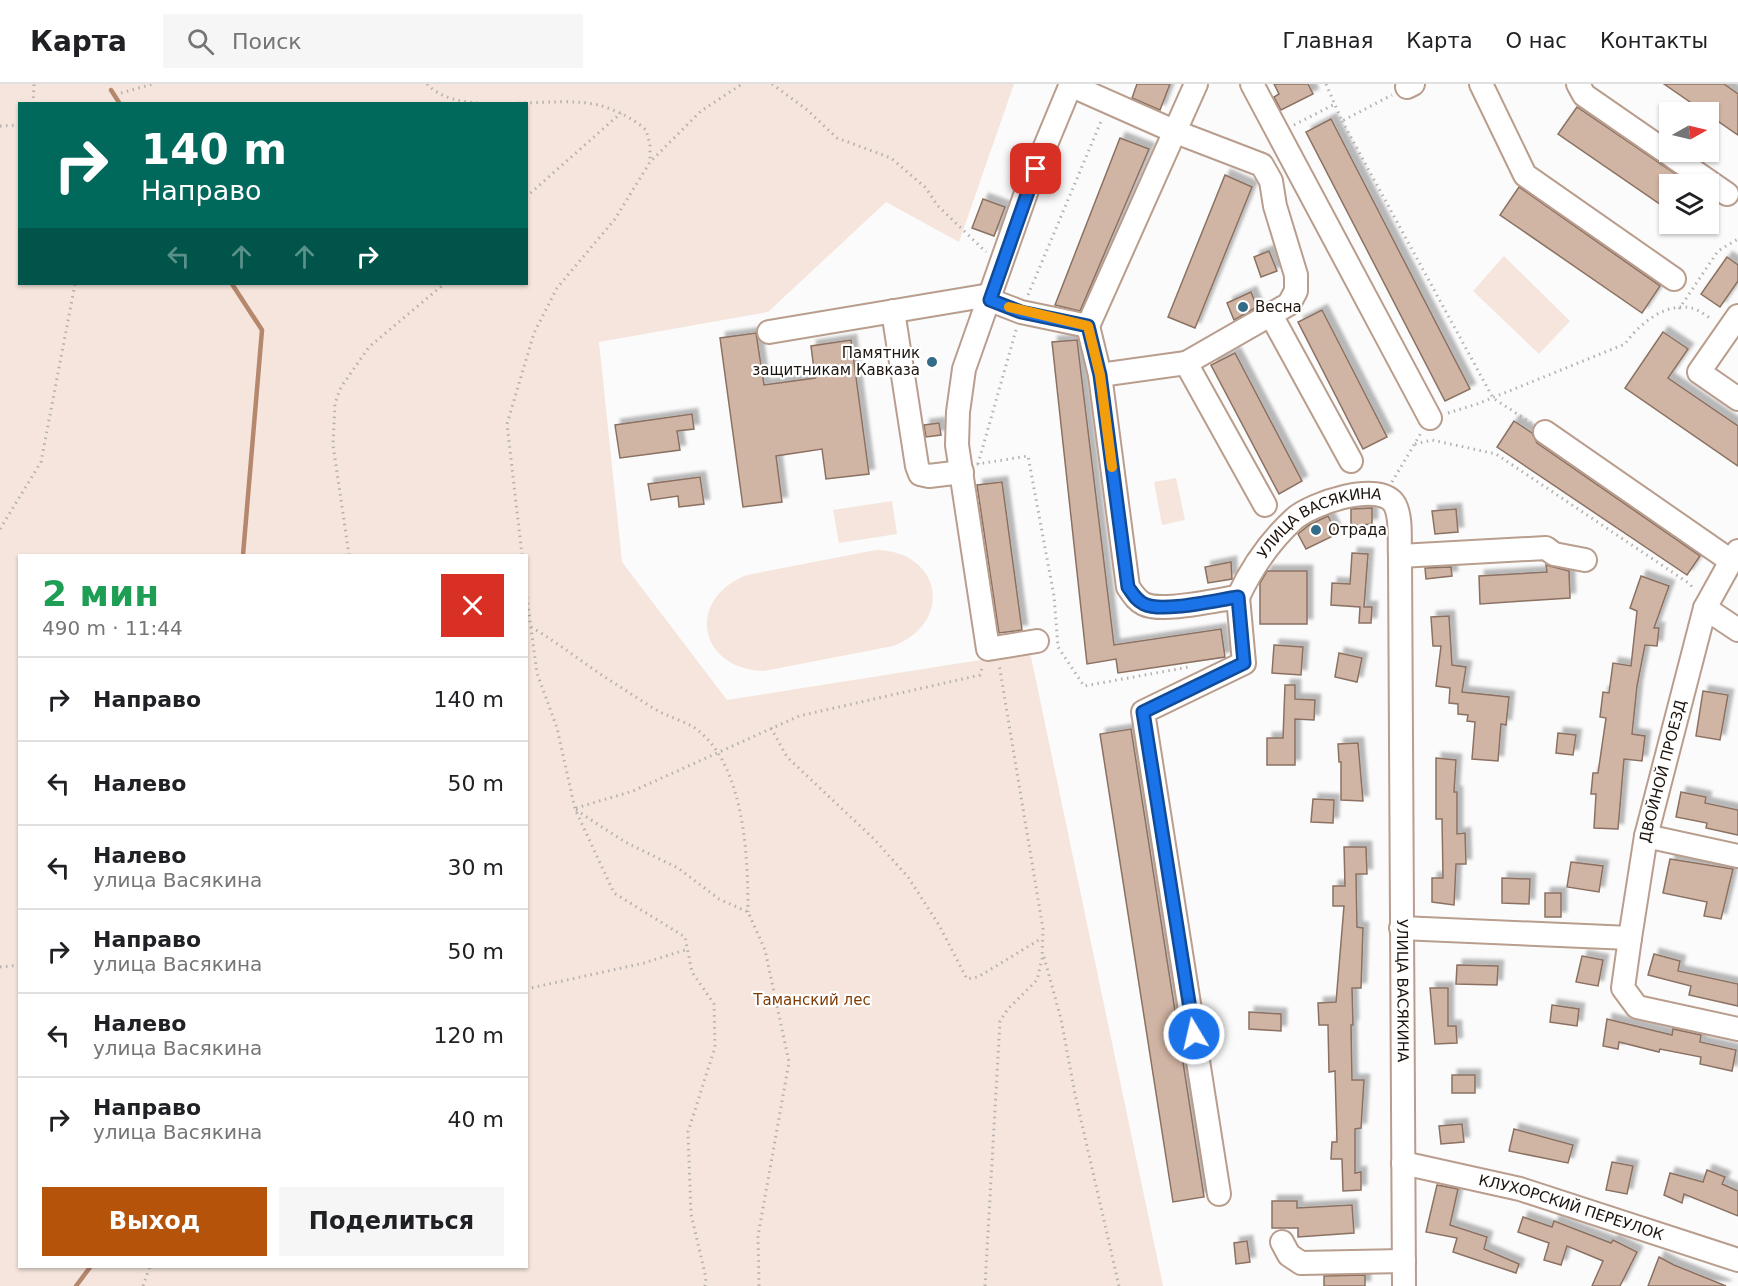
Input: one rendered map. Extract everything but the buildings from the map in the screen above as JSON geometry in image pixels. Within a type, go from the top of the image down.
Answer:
[{"type":"street","points":[[1196,84],[1088,326],[1100,375],[1128,587],[1134,598],[1145,605],[1159,607],[1238,597],[1244,663],[1143,712],[1219,1194]]},
{"type":"street","points":[[1252,84],[1430,418]]},
{"type":"street","points":[[1481,84],[1525,175],[1674,279]]},
{"type":"street","points":[[1578,84],[1584,95],[1727,194]]},
{"type":"street","points":[[1037,641],[991,648],[957,445],[958,412],[964,369],[1027,190],[1071,85],[1176,132],[1262,165],[1271,181],[1275,206],[1296,275],[1296,291],[1288,304],[1185,363],[1100,375]]},
{"type":"street","points":[[1262,165],[1289,154]]},
{"type":"street","points":[[769,332],[893,311],[990,298],[1021,312],[1088,326]]},
{"type":"street","points":[[893,311],[920,474],[929,476],[962,472]]},
{"type":"street","points":[[1271,315],[1351,461]]},
{"type":"street","points":[[1734,322],[1700,372],[1738,399]]},
{"type":"street","points":[[1185,363],[1265,505]]},
{"type":"street","points":[[1545,432],[1734,556]]},
{"type":"street","name":"УЛИЦА ВАСЯКИНА","points":[[1238,597],[1255,562],[1296,517],[1331,501],[1362,493],[1384,495],[1395,504],[1398,516],[1400,556],[1404,1286]]},
{"type":"street","points":[[1400,556],[1546,548],[1554,554],[1586,560]]},
{"type":"street","name":"ДВОЙНОЙ ПРОЕЗД","points":[[1734,556],[1705,608],[1646,836],[1623,988],[1637,1007],[1738,1029]]},
{"type":"street","points":[[1705,608],[1738,630]]},
{"type":"street","points":[[1646,836],[1738,856]]},
{"type":"street","points":[[1401,928],[1630,938]]},
{"type":"street","name":"КЛУХОРСКИЙ ПЕРЕУЛОК","points":[[1403,1163],[1520,1189],[1738,1260]]},
{"type":"street","points":[[1282,1242],[1288,1255],[1301,1263],[1404,1261]]},
{"type":"path","points":[[33,102],[34,84]]},
{"type":"path","points":[[121,93],[153,84]]},
{"type":"path","points":[[427,84],[445,98],[479,102]]},
{"type":"path","points":[[522,554],[507,424],[534,333],[556,288],[615,219],[650,162],[701,111],[742,84]]},
{"type":"path","points":[[772,84],[806,109],[837,138],[891,158],[926,188],[936,205],[948,217],[1002,265]]},
{"type":"path","points":[[1326,84],[1342,121],[1493,398],[1545,432]]},
{"type":"path","points":[[1342,121],[1410,86]]},
{"type":"path","points":[[528,103],[590,103],[621,113],[646,130],[651,144],[650,162]]},
{"type":"path","points":[[1108,103],[1021,312],[978,464],[1028,456],[1054,596],[1058,647],[1084,686],[1198,666]]},
{"type":"path","points":[[1278,132],[1335,104]]},
{"type":"path","points":[[528,195],[621,113]]},
{"type":"path","points":[[0,126],[18,125]]},
{"type":"path","points":[[1679,309],[1718,250],[1738,239]]},
{"type":"path","points":[[0,529],[41,462],[75,285]]},
{"type":"path","points":[[349,554],[333,445],[335,403],[341,387],[369,347],[443,285]]},
{"type":"path","points":[[1384,495],[1430,418],[1493,398],[1625,344],[1636,328],[1663,311],[1691,308],[1734,322]]},
{"type":"path","points":[[1413,445],[1432,440],[1496,454],[1690,584],[1705,608]]},
{"type":"path","points":[[528,605],[537,673],[557,728],[575,809],[614,893],[685,937],[692,972],[714,1004],[715,1047],[688,1132],[691,1214],[706,1278],[705,1286]]},
{"type":"path","points":[[531,627],[573,653],[592,670],[662,713],[694,728],[718,752],[730,778],[742,822],[748,881],[748,912],[765,950],[789,1062],[758,1236],[759,1286]]},
{"type":"path","points":[[575,809],[633,791],[799,716],[980,675],[991,648]]},
{"type":"path","points":[[985,1286],[1000,1021],[1008,1009],[1037,980],[1042,952],[1042,938],[1001,670],[991,648]]},
{"type":"path","points":[[771,728],[787,757],[874,839],[908,876],[939,925],[967,979],[978,978],[1042,938]]},
{"type":"path","points":[[575,809],[625,842],[678,867],[719,899],[748,912]]},
{"type":"path","points":[[528,989],[644,963],[687,949]]},
{"type":"path","points":[[1042,952],[1061,1019],[1075,1094],[1119,1286]]},
{"type":"path","points":[[0,967],[18,965]]},
{"type":"path","points":[[143,1286],[149,1268]]},
{"type":"green space","name":"Таманский лес","points":[[0,84],[1014,84],[959,242],[886,202],[768,312],[599,342],[622,562],[727,700],[1030,652],[1163,1286],[0,1286]]},
{"type":"green space","points":[[1504,256],[1570,321],[1539,354],[1473,291]]},
{"type":"green space","points":[[1176,478],[1185,520],[1162,525],[1154,482]]},
{"type":"green space","points":[[892,501],[897,534],[839,543],[833,510]]},
{"type":"green space","points":[[876,550],[898,553],[915,562],[926,575],[932,590],[932,606],[925,621],[912,635],[893,646],[764,671],[742,667],[725,659],[713,646],[708,631],[708,615],[714,600],[727,586],[747,575]]},
{"type":"waterway","points":[[111,90],[119,102]]},
{"type":"waterway","points":[[233,285],[262,330],[243,554]]},
{"type":"waterway","points":[[76,1286],[90,1268]]},
{"type":"slow traffic","points":[[1009,307],[1021,312],[1088,326],[1100,375],[1112,467]]},
{"type":"place","name":"Весна","points":[[1243,307]]},
{"type":"place","name":"Памятник защитникам Кавказа","points":[[932,362]]},
{"type":"place","name":"Отрада","points":[[1316,530]]},
{"type":"route","points":[[1036,169],[990,300],[1021,312],[1088,326],[1100,375],[1128,587],[1134,598],[1145,605],[1159,607],[1238,597],[1244,663],[1143,712],[1194,1034]]}]
